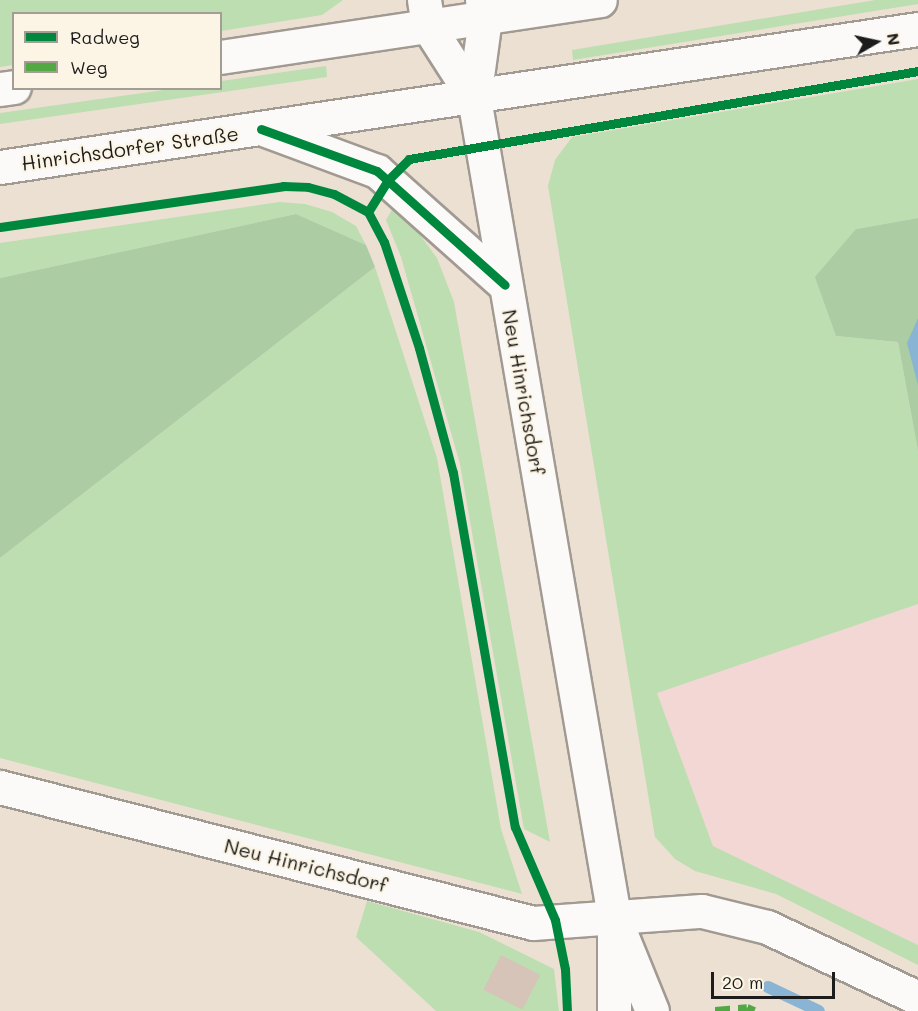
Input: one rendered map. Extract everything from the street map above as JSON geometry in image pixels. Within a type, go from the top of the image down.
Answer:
[{"type":"street","points":[[222,57],[426,13],[600,0]]},
{"type":"street","points":[[474,98],[484,9]]},
{"type":"street","points":[[426,13],[474,98]]},
{"type":"street","points":[[474,98],[918,29]]},
{"type":"street","name":"Hinrichsdorfer Straße","points":[[0,167],[474,98]]},
{"type":"street","name":"Neu Hinrichsdorf","points":[[474,98],[614,916],[614,1011]]},
{"type":"street","points":[[261,129],[377,171],[505,285]]},
{"type":"street","name":"Neu Hinrichsdorf","points":[[0,787],[533,923],[702,911],[767,927],[918,998]]},
{"type":"street","name":"Neu Hinrichsdorf","points":[[614,916],[652,1011]]},
{"type":"shaded area","points":[[918,604],[918,945],[713,846],[657,692]]},
{"type":"green space","points":[[0,0],[343,0],[322,15],[222,31],[222,12],[12,12],[12,65],[0,67]]},
{"type":"green space","points":[[875,0],[918,0],[918,4],[573,60],[572,50]]},
{"type":"green space","points":[[326,66],[327,77],[0,124],[0,113],[164,90],[222,90],[222,81]]},
{"type":"green space","points":[[918,79],[918,218],[856,229],[836,336],[898,342],[918,451],[918,604],[657,693],[713,846],[918,945],[918,965],[776,894],[695,871],[675,859],[655,837],[548,186],[555,160],[572,137]]},
{"type":"green space","points":[[279,202],[305,204],[332,212],[356,226],[366,245],[296,214],[0,278],[0,243]]},
{"type":"green space","points":[[393,208],[415,228],[437,258],[454,302],[550,842],[524,829],[460,464],[401,257],[386,220]]},
{"type":"green space","points":[[296,214],[366,245],[375,267],[0,558],[0,278]]},
{"type":"green space","points":[[918,218],[918,451],[898,342],[836,336],[815,277],[856,229]]},
{"type":"green space","points":[[375,267],[437,458],[501,829],[522,894],[0,758],[0,558]]},
{"type":"green space","points":[[367,901],[479,932],[554,969],[559,1011],[436,1011],[356,937]]},
{"type":"water","points":[[918,318],[918,385],[907,343]]},
{"type":"building","points":[[501,955],[540,975],[522,1010],[483,990]]},
{"type":"waterway","points":[[768,987],[819,1011]]},
{"type":"marked path","points":[[715,1011],[747,1008],[754,1011]]},
{"type":"cycle path","points":[[368,212],[389,179],[409,159],[918,71]]},
{"type":"cycle path","points":[[261,129],[377,171],[505,285]]},
{"type":"cycle path","points":[[0,227],[283,186],[308,187],[334,194],[368,212],[384,242],[419,348],[453,473],[515,827],[555,920],[565,969],[567,1011]]}]
